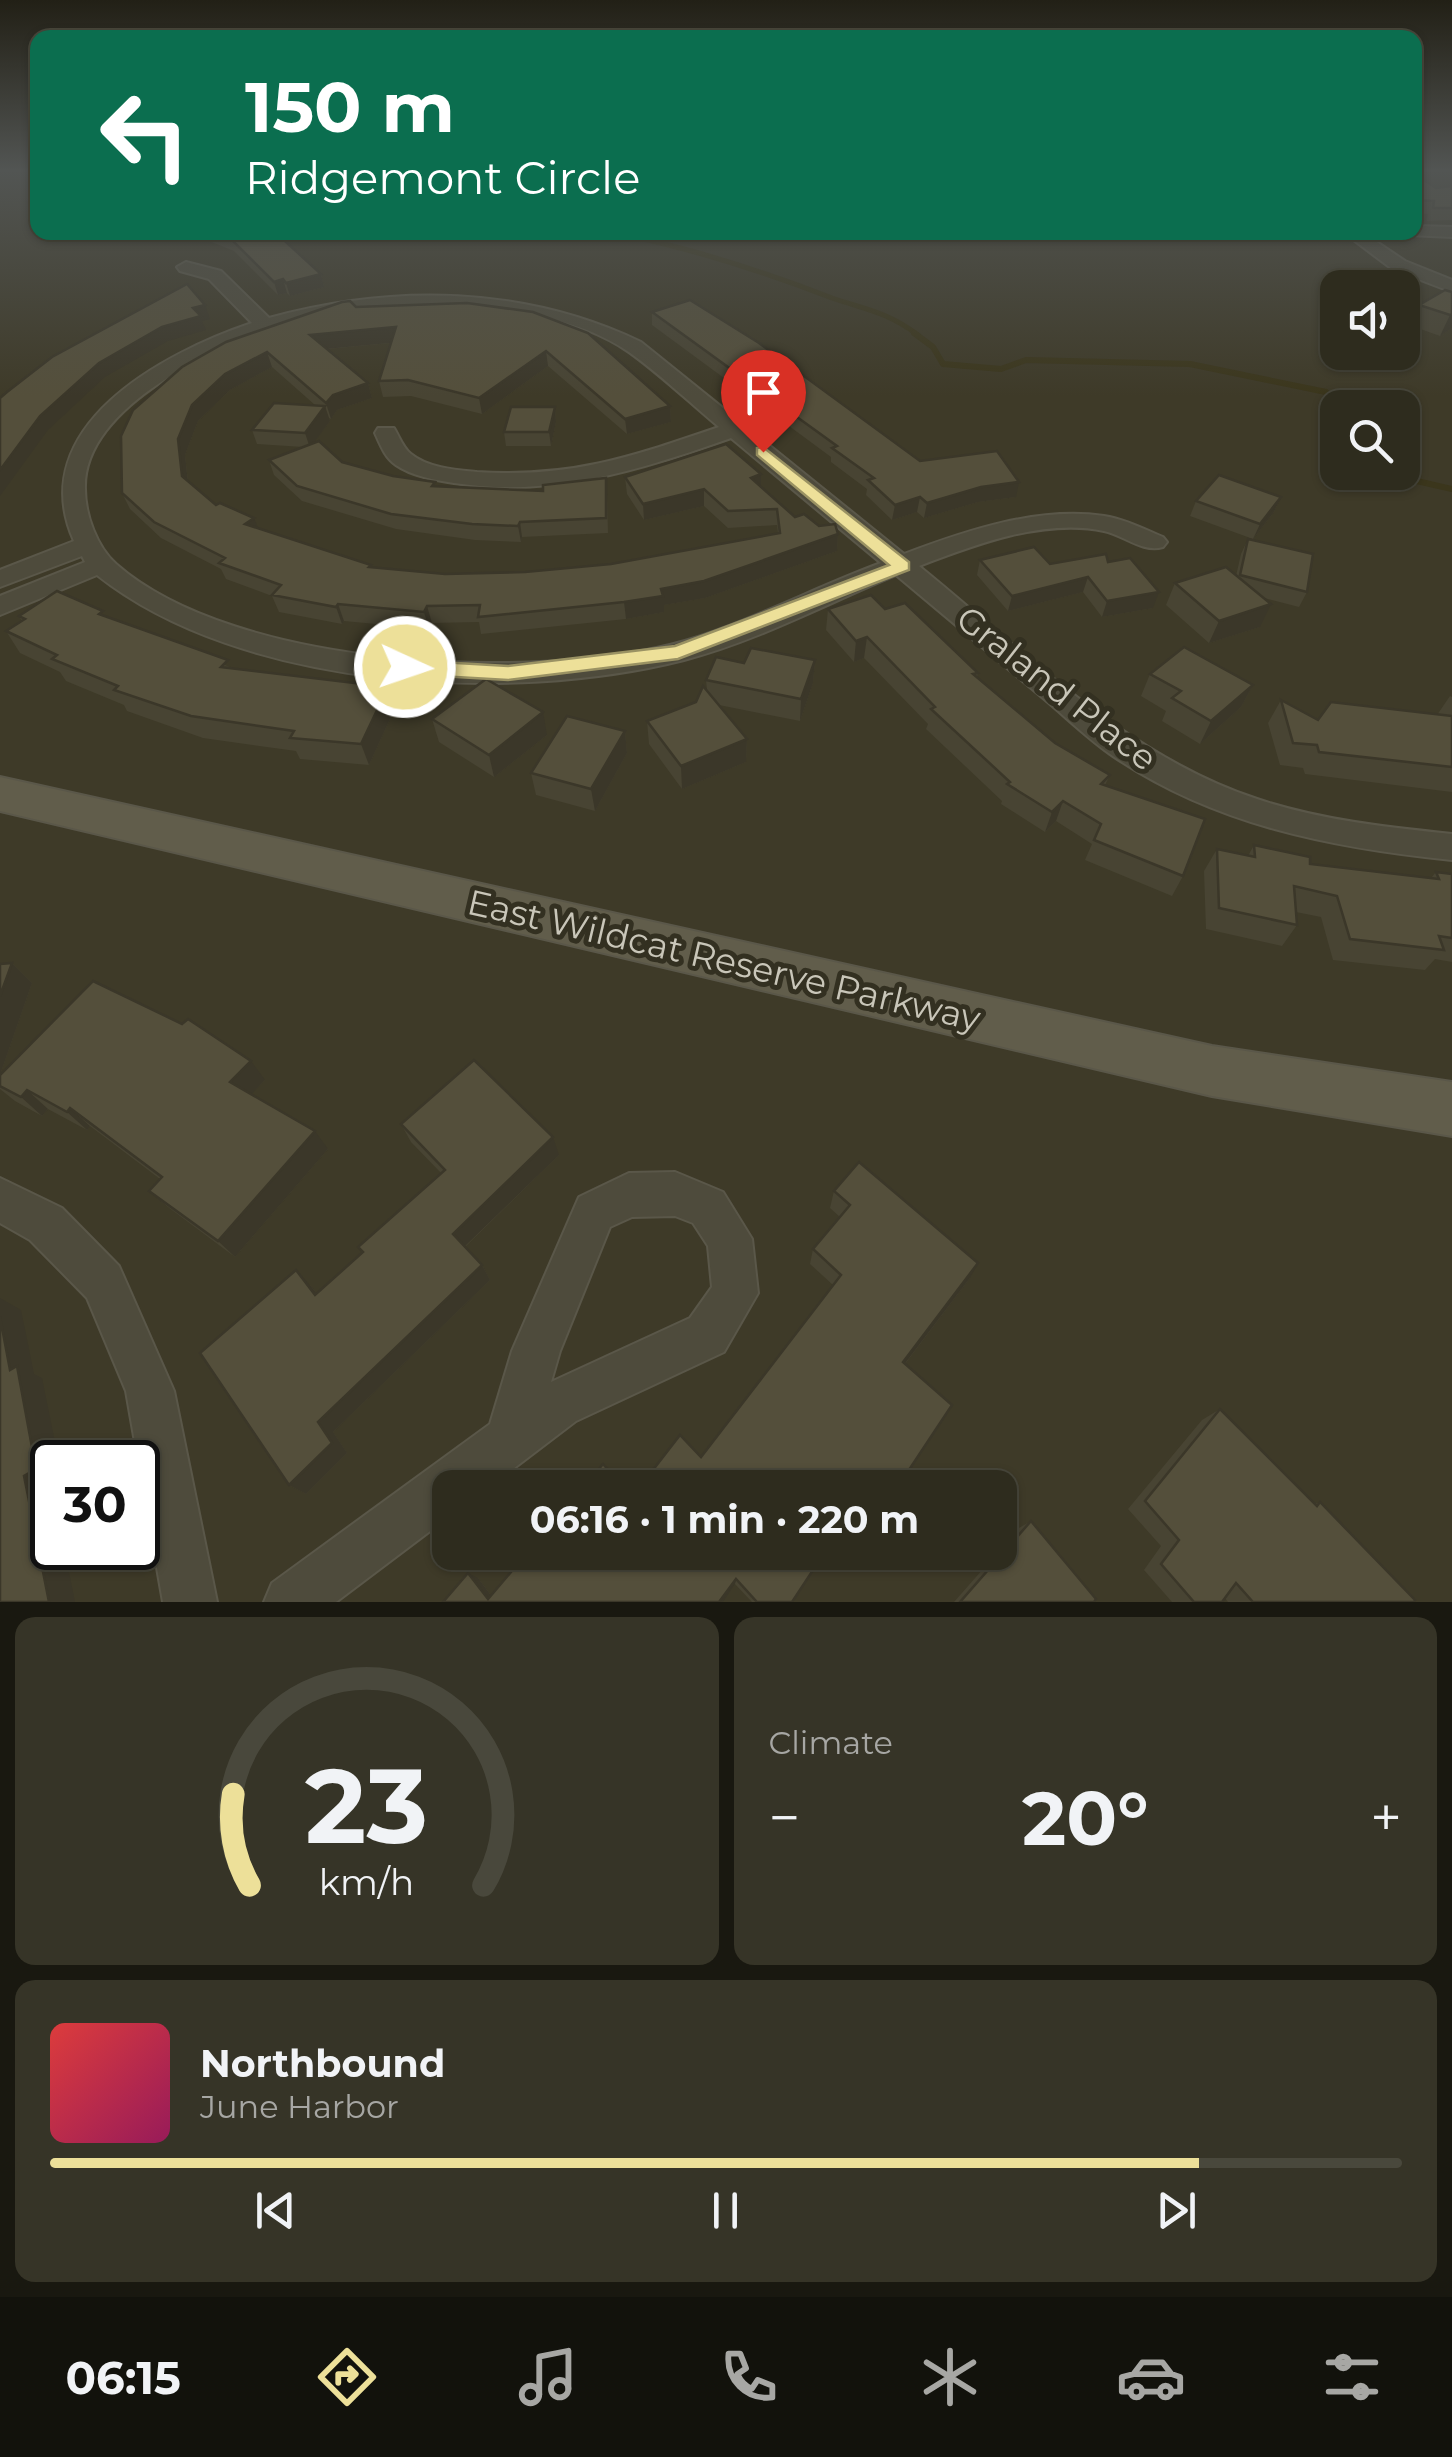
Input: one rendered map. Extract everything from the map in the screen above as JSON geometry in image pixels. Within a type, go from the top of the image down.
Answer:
[{"type":"main road","name":"East Wildcat Reserve Parkway","points":[[0,794],[1212,1071],[1452,1110]]},
{"type":"street","points":[[1366,246],[1409,273],[1452,286]]},
{"type":"street","points":[[186,267],[215,275],[266,325]]},
{"type":"street","name":"Graland Place","points":[[94,555],[77,521],[74,470],[87,443],[138,389],[164,372],[266,325],[405,302],[482,302],[551,314],[610,333],[634,346],[1122,747],[1202,792],[1291,824],[1359,838],[1452,847]]},
{"type":"street","points":[[386,432],[400,458],[424,468],[506,479],[595,474],[735,429]]},
{"type":"street","points":[[0,579],[94,555],[175,612],[233,636],[294,653],[370,665],[508,673],[678,652],[1002,531],[1103,523],[1154,542]]},
{"type":"street","points":[[0,606],[94,555]]},
{"type":"street","points":[[291,1602],[510,1442],[559,1404],[707,1335],[735,1293],[730,1239],[708,1208],[675,1194],[629,1195],[594,1212],[536,1351],[510,1442]]},
{"type":"street","points":[[0,1200],[46,1224],[103,1282],[150,1390],[190,1602]]},
{"type":"building","points":[[238,246],[290,246],[321,274],[274,282]]},
{"type":"building","points":[[187,284],[205,305],[193,308],[201,316],[162,327],[99,363],[40,416],[0,470],[0,398],[52,357]]},
{"type":"building","points":[[1445,290],[1452,292],[1450,315],[1420,304]]},
{"type":"building","points":[[690,300],[759,343],[920,461],[997,451],[1019,482],[981,487],[927,503],[920,497],[895,505],[868,480],[874,478],[832,448],[837,446],[652,312]]},
{"type":"building","points":[[350,301],[356,307],[467,303],[533,312],[588,333],[670,406],[625,419],[546,351],[479,398],[408,380],[379,381],[396,327],[310,335],[368,383],[333,395],[326,403],[267,352],[225,374],[192,405],[178,439],[182,476],[216,505],[220,503],[254,518],[245,524],[369,567],[445,574],[611,564],[780,533],[777,509],[728,511],[704,489],[643,504],[625,477],[726,444],[761,474],[751,478],[795,517],[804,514],[819,526],[835,524],[838,534],[704,581],[661,589],[663,596],[624,602],[478,617],[480,605],[427,606],[424,612],[338,604],[336,607],[272,595],[281,585],[219,563],[225,558],[154,522],[122,493],[121,436],[133,410],[182,367],[226,342]]},
{"type":"building","points":[[274,403],[325,406],[305,433],[252,430]]},
{"type":"building","points":[[511,407],[555,407],[549,432],[504,432]]},
{"type":"building","points":[[319,441],[342,462],[435,482],[432,486],[543,491],[543,485],[606,478],[606,518],[520,522],[518,526],[391,514],[297,486],[269,460]]},
{"type":"building","points":[[1219,475],[1281,497],[1260,524],[1196,501]]},
{"type":"building","points":[[1248,539],[1313,554],[1307,592],[1240,575]]},
{"type":"building","points":[[1034,547],[1050,564],[1106,554],[1108,562],[1130,558],[1159,592],[1107,601],[1088,577],[1012,596],[980,560]]},
{"type":"building","points":[[1226,567],[1271,604],[1219,621],[1175,583]]},
{"type":"building","points":[[57,591],[103,611],[99,614],[228,660],[221,667],[388,687],[361,744],[290,738],[294,731],[191,716],[114,690],[118,686],[52,659],[57,655],[6,631],[25,619],[19,616]]},
{"type":"building","points":[[871,595],[885,609],[905,603],[978,673],[973,674],[1055,743],[1110,775],[1101,784],[1205,819],[1183,876],[1094,840],[1101,824],[1063,801],[1052,812],[1007,784],[1010,782],[931,709],[935,707],[867,637],[856,641],[828,609]]},
{"type":"building","points":[[1184,647],[1253,685],[1211,721],[1172,698],[1181,691],[1150,674]]},
{"type":"building","points":[[751,648],[815,660],[801,699],[706,680],[716,657],[744,663]]},
{"type":"building","points":[[486,679],[543,712],[489,755],[432,719]]},
{"type":"building","points":[[703,686],[747,739],[681,766],[647,721],[696,702]]},
{"type":"building","points":[[1281,700],[1318,720],[1331,702],[1452,716],[1452,767],[1319,752],[1317,745],[1293,743]]},
{"type":"building","points":[[567,716],[625,731],[591,789],[531,773]]},
{"type":"building","points":[[1254,845],[1310,857],[1310,864],[1439,879],[1436,872],[1452,874],[1452,938],[1439,936],[1444,950],[1350,939],[1337,896],[1294,886],[1297,925],[1219,908],[1217,849],[1255,857]]},
{"type":"building","points":[[12,963],[0,996],[0,964]]},
{"type":"building","points":[[93,981],[182,1024],[188,1019],[251,1061],[230,1082],[315,1131],[218,1241],[149,1191],[162,1177],[70,1108],[67,1112],[27,1090],[21,1097],[0,1086],[0,1075]]},
{"type":"building","points":[[474,1060],[553,1137],[453,1234],[482,1265],[318,1422],[332,1443],[289,1485],[200,1353],[296,1270],[315,1295],[363,1252],[358,1247],[445,1170],[401,1124]]},
{"type":"building","points":[[859,1162],[978,1263],[903,1362],[952,1405],[909,1470],[653,1470],[680,1435],[701,1457],[841,1275],[813,1249],[850,1205],[834,1191]]},
{"type":"building","points":[[0,1317],[10,1370],[17,1366],[31,1440],[30,1472],[24,1476],[30,1506],[30,1570],[43,1570],[49,1602],[0,1602]]},
{"type":"building","points":[[1220,1409],[1317,1506],[1320,1502],[1414,1602],[1253,1602],[1236,1583],[1222,1602],[1194,1602],[1161,1564],[1179,1540],[1145,1501]]},
{"type":"building","points":[[1031,1521],[1096,1599],[1094,1602],[960,1602],[988,1570],[1017,1570],[1017,1537]]},
{"type":"building","points":[[513,1570],[813,1570],[792,1602],[757,1602],[736,1579],[719,1602],[443,1602],[468,1573],[488,1599]]},
{"type":"waterway","points":[[671,246],[876,312],[918,335]]},
{"type":"waterway","points":[[914,333],[933,347],[943,364],[1001,369],[1026,360],[1190,364],[1320,391]]},
{"type":"waterway","points":[[1420,482],[1452,489]]},
{"type":"route","points":[[405,667],[508,673],[678,652],[902,566],[763,452]]}]
